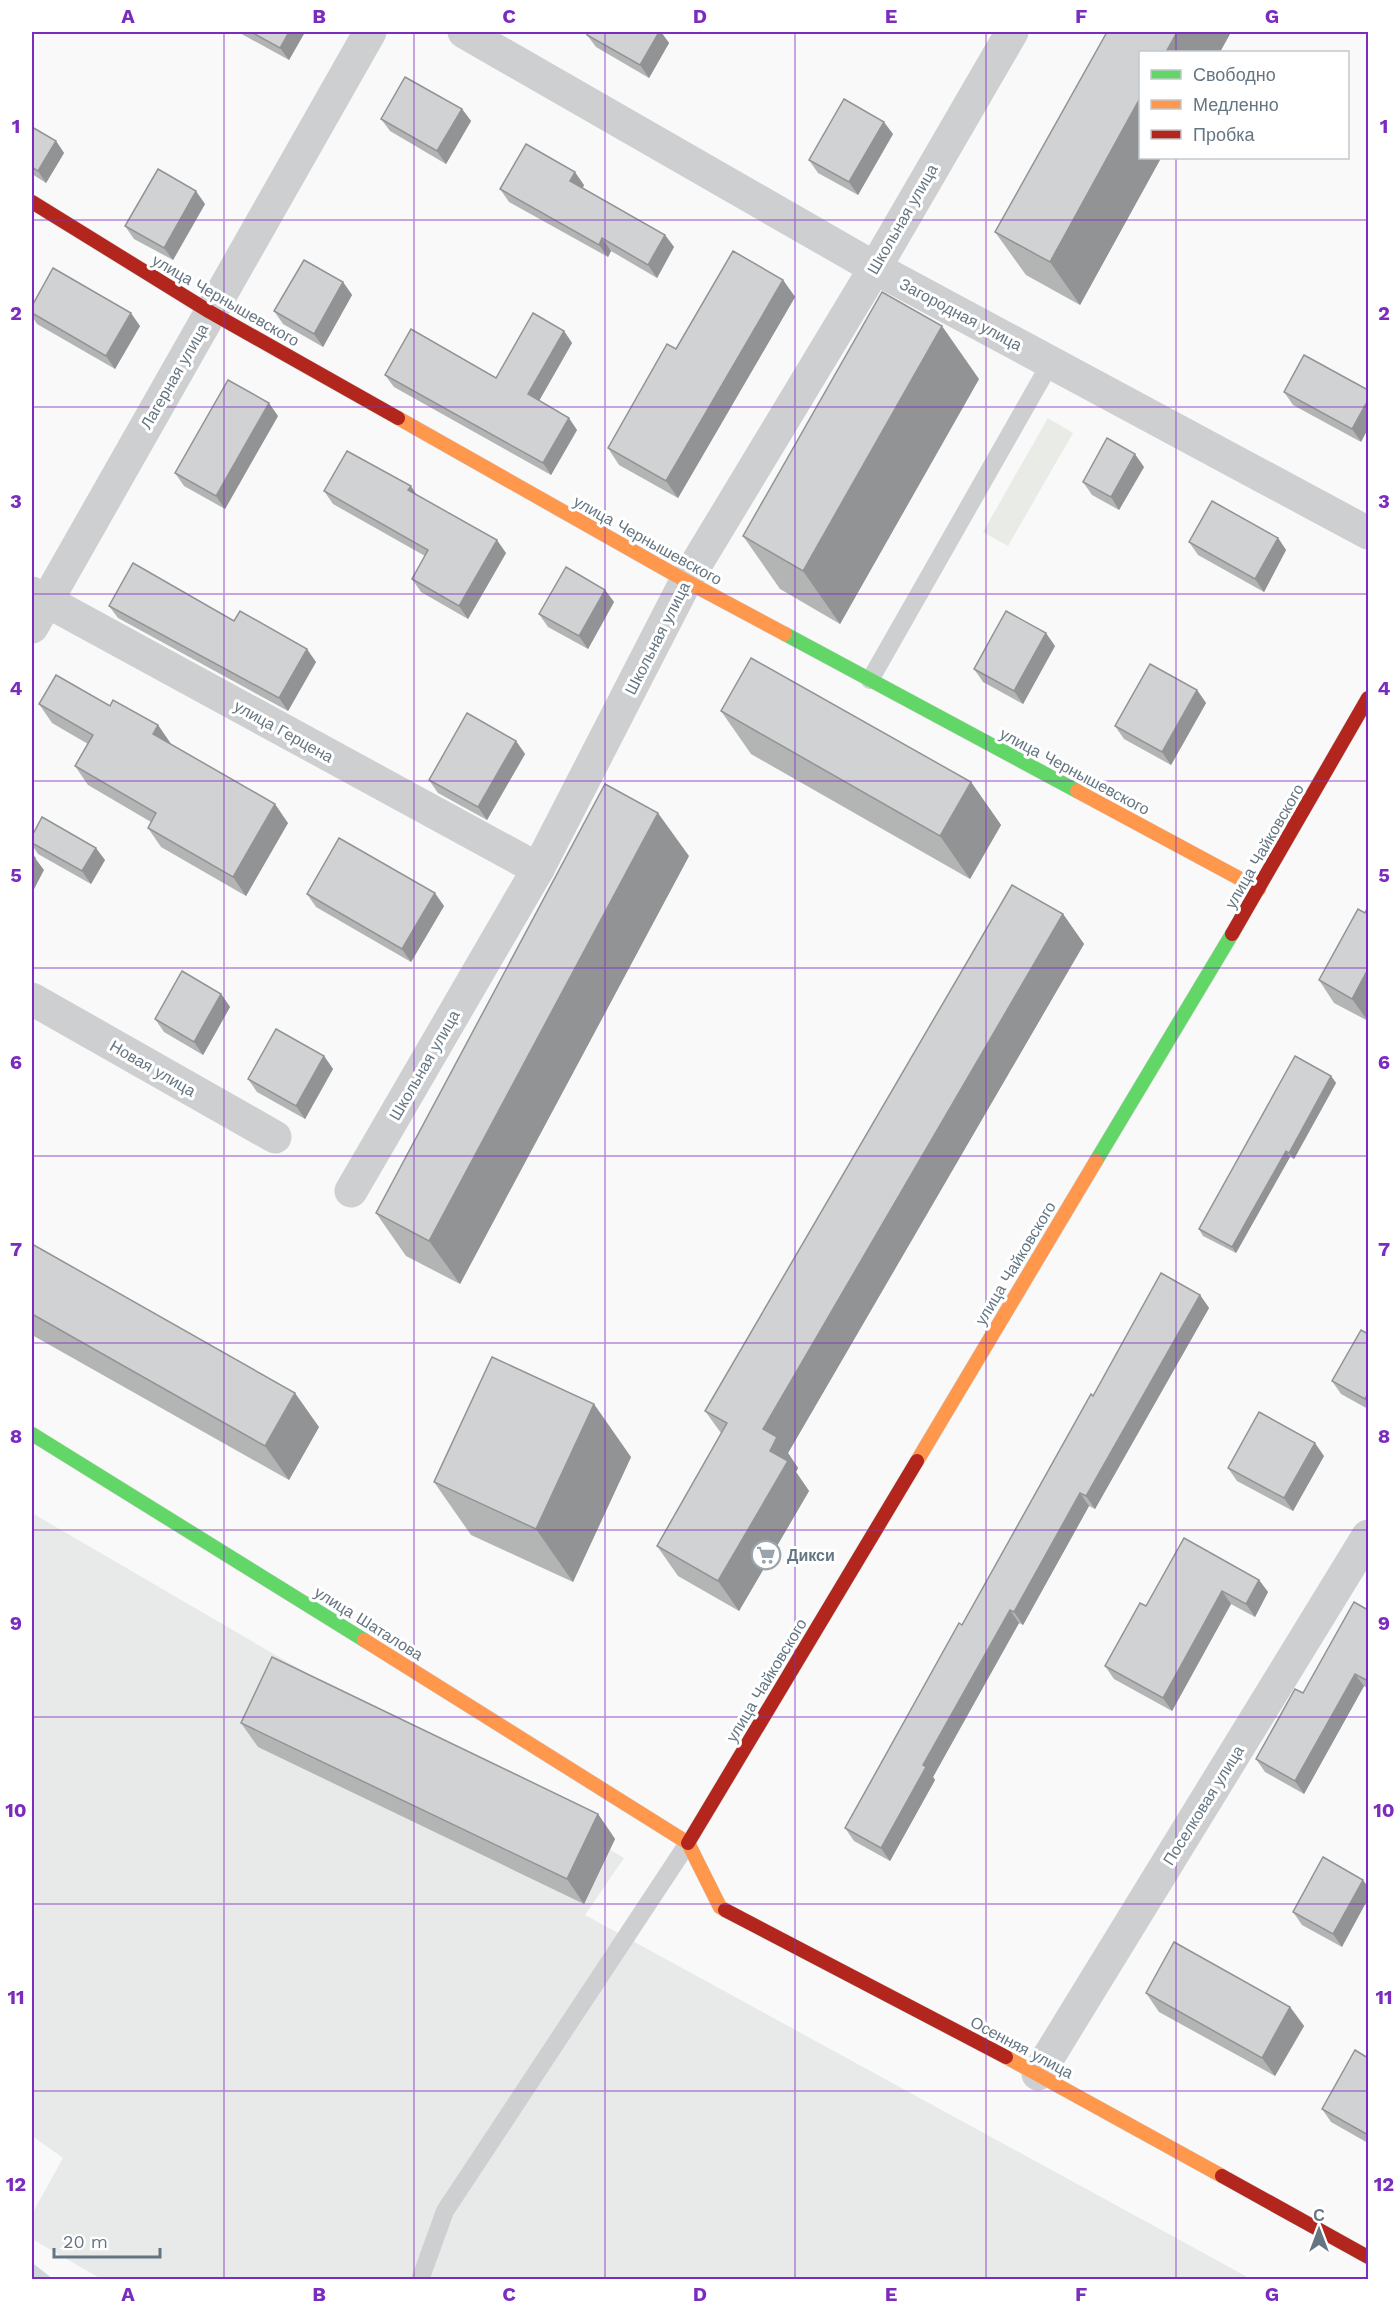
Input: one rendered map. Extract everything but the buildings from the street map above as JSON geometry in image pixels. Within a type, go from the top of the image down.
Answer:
[{"type":"street","name":"Лагерная улица","points":[[36,607],[210,312],[370,32]]},
{"type":"street","name":"Загородная улица","points":[[464,32],[875,267],[1368,533]]},
{"type":"street","name":"Школьная улица","points":[[351,1191],[538,869],[686,581],[875,267],[1012,32]]},
{"type":"street","name":"улица Чернышевского","points":[[32,202],[210,312],[686,581],[1258,889]]},
{"type":"street","name":"улица Герцена","points":[[36,607],[538,869]]},
{"type":"street","name":"улица Чайковского","points":[[687,1843],[1258,889],[1368,698]]},
{"type":"street","name":"Новая улица","points":[[32,999],[275,1137]]},
{"type":"street","name":"улица Шаталова","points":[[32,1434],[608,1791],[687,1843]]},
{"type":"street","name":"Поселковая улица","points":[[1038,2074],[1368,1536]]},
{"type":"street","name":"Осенняя улица","points":[[687,1843],[720,1907],[1038,2074],[1368,2257]]},
{"type":"lane","points":[[870,680],[1051,362]]},
{"type":"lane","points":[[420,2280],[445,2211],[687,1843]]},
{"type":"shaded area","points":[[1048,418],[1073,433],[1008,546],[983,532]]},
{"type":"shaded area","points":[[32,1513],[624,1858],[585,1915],[1251,2279],[103,2280],[32,2239],[32,2214],[63,2158],[32,2136]]},
{"type":"waterway","points":[[32,2269],[46,2280]]},
{"type":"traffic: fast","points":[[785,634],[1077,791]]},
{"type":"traffic: fast","points":[[1096,1161],[1232,934]]},
{"type":"traffic: fast","points":[[32,1434],[364,1640]]},
{"type":"traffic: slow","points":[[398,418],[686,581],[785,634]]},
{"type":"traffic: slow","points":[[1077,791],[1259,889]]},
{"type":"traffic: slow","points":[[917,1461],[1096,1161]]},
{"type":"traffic: slow","points":[[364,1640],[688,1843],[720,1907],[725,1910]]},
{"type":"traffic: slow","points":[[1006,2057],[1222,2176]]},
{"type":"traffic: jam","points":[[32,202],[210,312],[398,418]]},
{"type":"traffic: jam","points":[[1232,934],[1368,698]]},
{"type":"traffic: jam","points":[[688,1843],[917,1461]]},
{"type":"traffic: jam","points":[[725,1910],[1006,2057]]},
{"type":"traffic: jam","points":[[1222,2176],[1368,2257]]},
{"type":"place","name":"Дикси","points":[[766,1555]]}]
